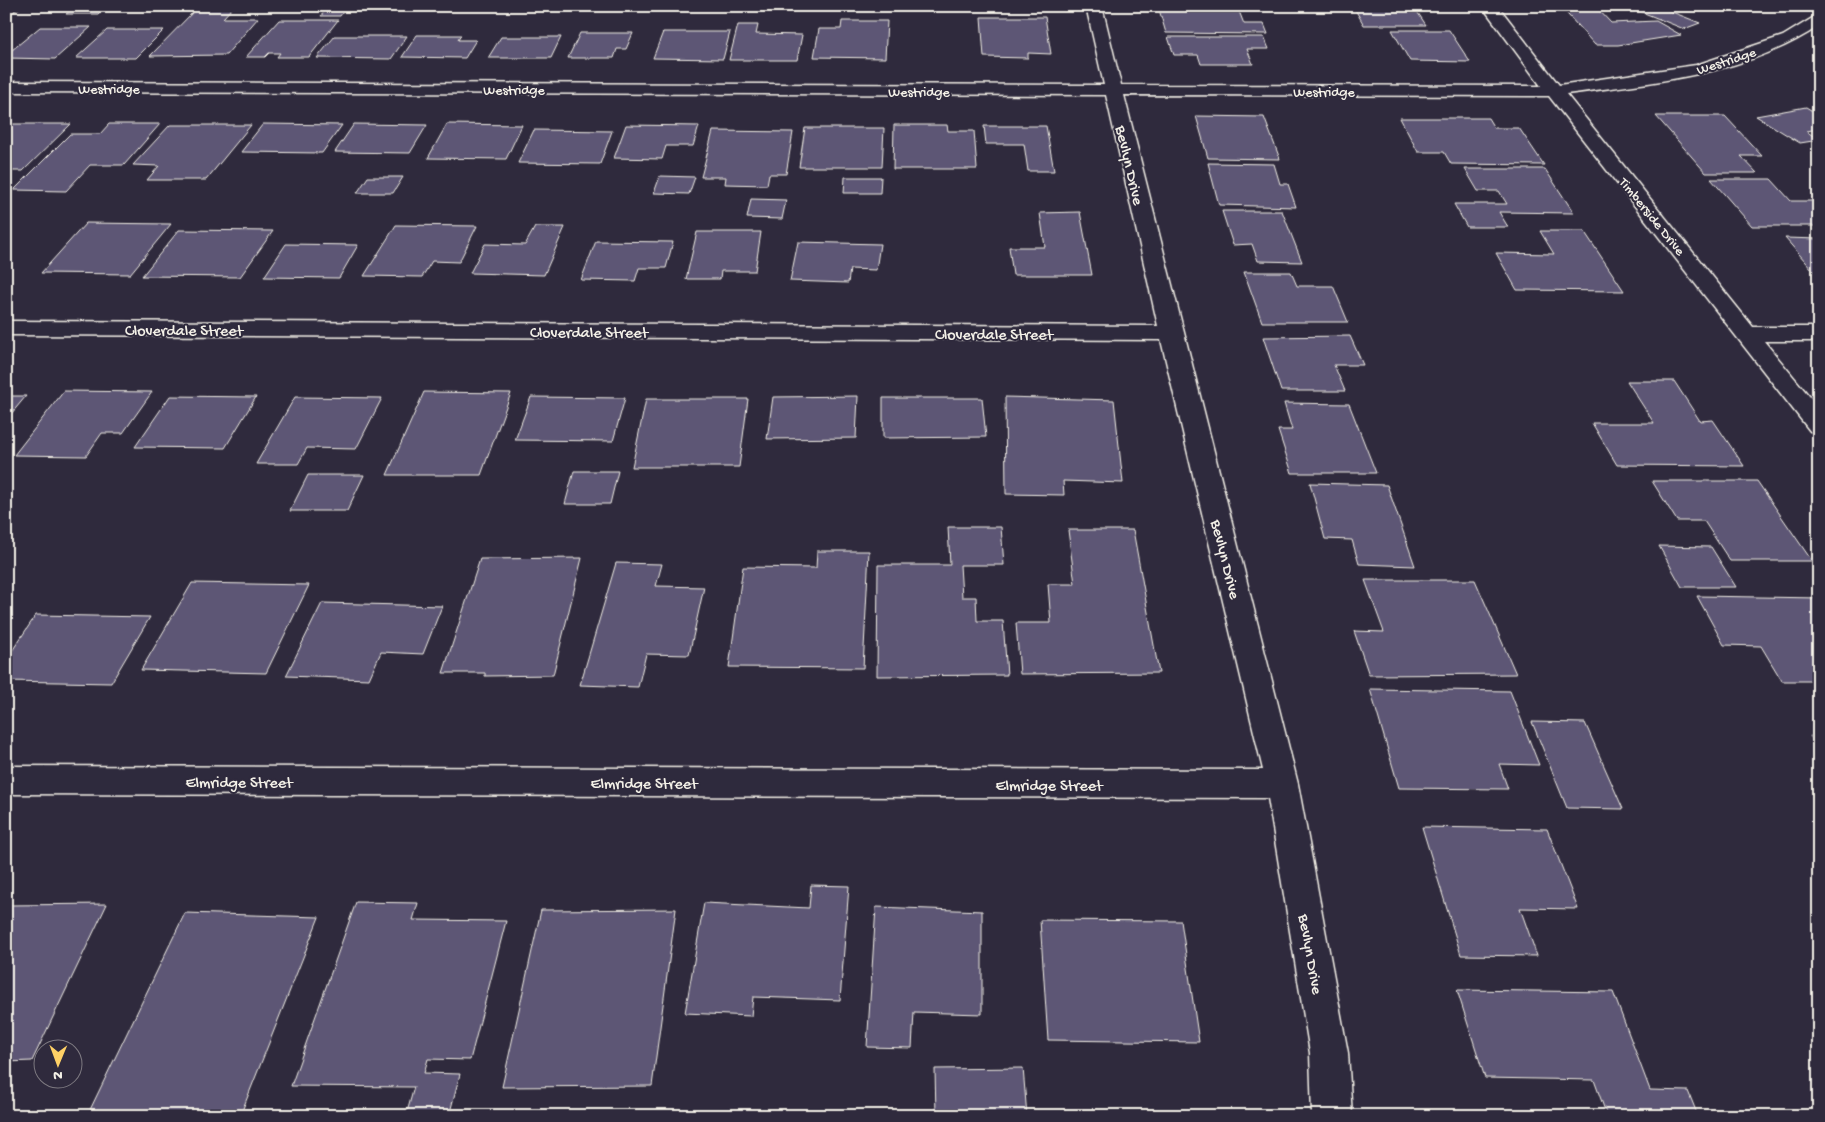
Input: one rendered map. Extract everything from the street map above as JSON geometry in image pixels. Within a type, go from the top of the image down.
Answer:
[{"type":"street","points":[[6,10],[13,6]]},
{"type":"street","name":"Bevlyn Drive","points":[[1094,6],[1171,333],[1282,784],[1329,1052],[1332,1116]]},
{"type":"street","name":"Timberside Drive","points":[[1490,6],[1554,91],[1819,425]]},
{"type":"street","name":"Westridge","points":[[6,87],[1554,91],[1699,70],[1789,39],[1819,19]]},
{"type":"street","name":"Cloverdale Street","points":[[6,328],[1171,333]]},
{"type":"street","points":[[1747,334],[1819,334]]},
{"type":"street","name":"Elmridge Street","points":[[6,780],[1282,784]]},
{"type":"building","points":[[75,6],[106,6],[98,14],[66,14]]},
{"type":"building","points":[[328,6],[347,6],[340,16],[321,16]]},
{"type":"building","points":[[1158,6],[1237,6],[1244,24],[1264,24],[1268,34],[1166,33]]},
{"type":"building","points":[[1353,6],[1434,7],[1414,7],[1426,25],[1364,25]]},
{"type":"building","points":[[1560,6],[1595,6],[1611,23],[1656,21],[1681,35],[1618,45],[1595,45]]},
{"type":"building","points":[[1627,6],[1677,6],[1667,10],[1700,23],[1684,29]]},
{"type":"building","points":[[198,7],[233,7],[223,18],[258,18],[226,55],[150,56]]},
{"type":"building","points":[[981,17],[1045,17],[1051,54],[1028,53],[1028,58],[984,57]]},
{"type":"building","points":[[279,20],[338,20],[309,57],[277,57],[280,53],[269,53],[265,57],[246,57]]},
{"type":"building","points":[[842,21],[887,21],[885,58],[814,57],[819,29],[841,29]]},
{"type":"building","points":[[738,25],[758,25],[756,34],[802,35],[797,60],[729,60]]},
{"type":"building","points":[[40,27],[91,27],[55,59],[6,58],[6,55]]},
{"type":"building","points":[[107,30],[164,30],[136,58],[76,58]]},
{"type":"building","points":[[1392,30],[1449,30],[1470,62],[1410,61]]},
{"type":"building","points":[[663,32],[730,32],[723,59],[653,58]]},
{"type":"building","points":[[580,33],[633,33],[626,49],[617,49],[614,58],[568,58]]},
{"type":"building","points":[[417,35],[461,35],[458,40],[476,40],[465,58],[402,57]]},
{"type":"building","points":[[335,36],[407,36],[391,59],[317,58]]},
{"type":"building","points":[[501,37],[561,37],[551,58],[488,58]]},
{"type":"building","points":[[1168,37],[1264,37],[1269,49],[1247,49],[1253,64],[1201,64],[1198,55],[1174,55]]},
{"type":"building","points":[[1806,107],[1819,115],[1819,129],[1806,131],[1819,140],[1800,143],[1756,116]]},
{"type":"building","points":[[1196,116],[1264,117],[1280,159],[1208,158]]},
{"type":"building","points":[[1656,116],[1725,116],[1762,156],[1741,156],[1757,173],[1706,173]]},
{"type":"building","points":[[1400,118],[1488,118],[1494,128],[1519,128],[1544,165],[1451,164],[1444,152],[1418,152]]},
{"type":"building","points":[[6,124],[71,124],[23,171],[6,171]]},
{"type":"building","points":[[109,124],[160,124],[124,165],[90,165],[66,191],[14,190],[70,134],[100,134]]},
{"type":"building","points":[[263,124],[342,125],[322,153],[241,152]]},
{"type":"building","points":[[354,124],[427,125],[410,153],[335,152]]},
{"type":"building","points":[[447,124],[522,125],[506,159],[428,158]]},
{"type":"building","points":[[170,125],[251,125],[206,180],[147,180],[159,166],[133,165]]},
{"type":"building","points":[[626,125],[699,126],[693,146],[666,146],[662,159],[614,158]]},
{"type":"building","points":[[894,125],[947,125],[948,131],[974,131],[977,169],[893,169]]},
{"type":"building","points":[[984,126],[1046,126],[1054,171],[1028,171],[1024,144],[986,144]]},
{"type":"building","points":[[805,128],[884,128],[882,167],[799,167]]},
{"type":"building","points":[[534,130],[612,131],[600,164],[518,163]]},
{"type":"building","points":[[713,131],[793,132],[786,174],[769,174],[767,185],[725,184],[726,177],[701,177]]},
{"type":"building","points":[[1208,163],[1274,164],[1280,184],[1288,184],[1296,207],[1219,205]]},
{"type":"building","points":[[1465,169],[1545,169],[1574,213],[1499,212],[1508,227],[1467,227],[1454,204],[1507,204],[1499,191],[1478,191]]},
{"type":"building","points":[[660,176],[695,177],[689,194],[654,193]]},
{"type":"building","points":[[368,177],[403,177],[393,193],[357,193]]},
{"type":"building","points":[[845,177],[881,177],[880,193],[844,193]]},
{"type":"building","points":[[1711,179],[1771,179],[1791,201],[1819,201],[1819,226],[1752,226]]},
{"type":"building","points":[[751,199],[786,200],[782,219],[747,218]]},
{"type":"building","points":[[1222,211],[1282,211],[1302,262],[1258,261],[1252,244],[1233,245]]},
{"type":"building","points":[[1080,212],[1092,275],[1013,275],[1009,247],[1045,247],[1040,213]]},
{"type":"building","points":[[86,223],[171,224],[130,274],[41,273]]},
{"type":"building","points":[[396,225],[477,226],[459,262],[432,261],[422,277],[364,276]]},
{"type":"building","points":[[535,227],[565,227],[544,275],[470,273],[485,244],[525,245]]},
{"type":"building","points":[[179,230],[273,231],[240,277],[142,276]]},
{"type":"building","points":[[1540,231],[1584,231],[1624,291],[1517,290],[1496,253],[1554,254]]},
{"type":"building","points":[[697,232],[761,232],[755,271],[721,271],[720,279],[686,279]]},
{"type":"building","points":[[1785,238],[1819,239],[1819,277]]},
{"type":"building","points":[[596,241],[673,242],[666,268],[639,268],[635,281],[581,280]]},
{"type":"building","points":[[798,242],[880,244],[876,270],[850,269],[848,283],[790,281]]},
{"type":"building","points":[[286,244],[358,245],[339,278],[264,277]]},
{"type":"building","points":[[1244,272],[1291,272],[1297,286],[1333,286],[1348,322],[1262,322]]},
{"type":"building","points":[[1350,336],[1363,365],[1334,365],[1345,391],[1281,391],[1263,337]]},
{"type":"building","points":[[1627,381],[1674,381],[1700,421],[1713,420],[1744,466],[1617,465],[1592,423],[1654,423]]},
{"type":"building","points":[[64,391],[152,392],[123,433],[102,433],[86,456],[14,455]]},
{"type":"building","points":[[424,392],[511,393],[481,475],[387,475]]},
{"type":"building","points":[[6,396],[26,396],[6,420]]},
{"type":"building","points":[[170,396],[256,397],[225,448],[135,447]]},
{"type":"building","points":[[858,396],[856,438],[767,439],[773,397]]},
{"type":"building","points":[[295,397],[382,398],[356,449],[307,448],[298,464],[256,464]]},
{"type":"building","points":[[531,397],[625,398],[613,441],[515,440]]},
{"type":"building","points":[[1005,397],[1114,400],[1123,483],[1063,481],[1064,495],[1006,494]]},
{"type":"building","points":[[883,398],[982,398],[986,437],[883,438]]},
{"type":"building","points":[[646,399],[748,399],[739,467],[632,467]]},
{"type":"building","points":[[1284,403],[1349,404],[1376,473],[1292,473],[1278,430],[1292,430]]},
{"type":"building","points":[[574,471],[618,471],[610,504],[565,504]]},
{"type":"building","points":[[308,475],[364,475],[347,511],[290,511]]},
{"type":"building","points":[[1652,481],[1757,481],[1812,561],[1730,561],[1704,521],[1677,521]]},
{"type":"building","points":[[1310,483],[1387,485],[1415,566],[1359,564],[1352,540],[1325,539]]},
{"type":"building","points":[[948,527],[1001,527],[1004,565],[960,565],[962,597],[976,597],[977,621],[1003,621],[1007,675],[877,676],[878,565],[950,565]]},
{"type":"building","points":[[1068,530],[1133,530],[1159,673],[1020,674],[1016,623],[1051,623],[1048,584],[1075,584]]},
{"type":"building","points":[[1659,546],[1711,547],[1736,587],[1682,587]]},
{"type":"building","points":[[817,551],[869,551],[863,668],[729,667],[743,567],[816,568]]},
{"type":"building","points":[[582,558],[553,675],[485,676],[485,673],[443,673],[480,559]]},
{"type":"building","points":[[616,563],[662,564],[656,586],[704,587],[689,655],[646,654],[638,687],[580,685]]},
{"type":"building","points":[[1365,580],[1475,580],[1516,674],[1369,675],[1354,631],[1384,632]]},
{"type":"building","points":[[192,583],[309,585],[266,673],[141,670]]},
{"type":"building","points":[[1697,596],[1819,598],[1819,689],[1814,681],[1782,681],[1761,646],[1724,645]]},
{"type":"building","points":[[322,603],[442,606],[423,654],[381,652],[369,679],[286,676]]},
{"type":"building","points":[[36,615],[150,617],[111,683],[6,681],[6,660]]},
{"type":"building","points":[[1370,689],[1510,691],[1539,765],[1499,764],[1508,789],[1399,788]]},
{"type":"building","points":[[1532,722],[1585,723],[1623,809],[1567,808]]},
{"type":"building","points":[[1810,736],[1819,736],[1819,750]]},
{"type":"building","points":[[1422,827],[1547,829],[1578,909],[1520,908],[1537,956],[1461,955]]},
{"type":"building","points":[[811,885],[849,886],[840,1000],[753,997],[751,1016],[685,1013],[704,903],[809,908]]},
{"type":"building","points":[[356,902],[418,903],[413,920],[506,921],[470,1060],[428,1059],[424,1073],[460,1074],[449,1116],[406,1116],[414,1087],[291,1086]]},
{"type":"building","points":[[107,904],[42,1040],[32,1040],[32,1061],[6,1062],[6,910],[9,905]]},
{"type":"building","points":[[876,907],[982,911],[982,1014],[914,1012],[912,1048],[867,1047]]},
{"type":"building","points":[[676,909],[652,1086],[502,1087],[541,910]]},
{"type":"building","points":[[185,913],[319,917],[240,1116],[87,1116]]},
{"type":"building","points":[[1040,920],[1181,921],[1199,1042],[1048,1040]]},
{"type":"building","points":[[1457,990],[1613,992],[1650,1090],[1688,1091],[1698,1116],[1607,1116],[1594,1080],[1485,1078]]},
{"type":"building","points":[[1023,1068],[1027,1116],[936,1116],[935,1069]]}]
